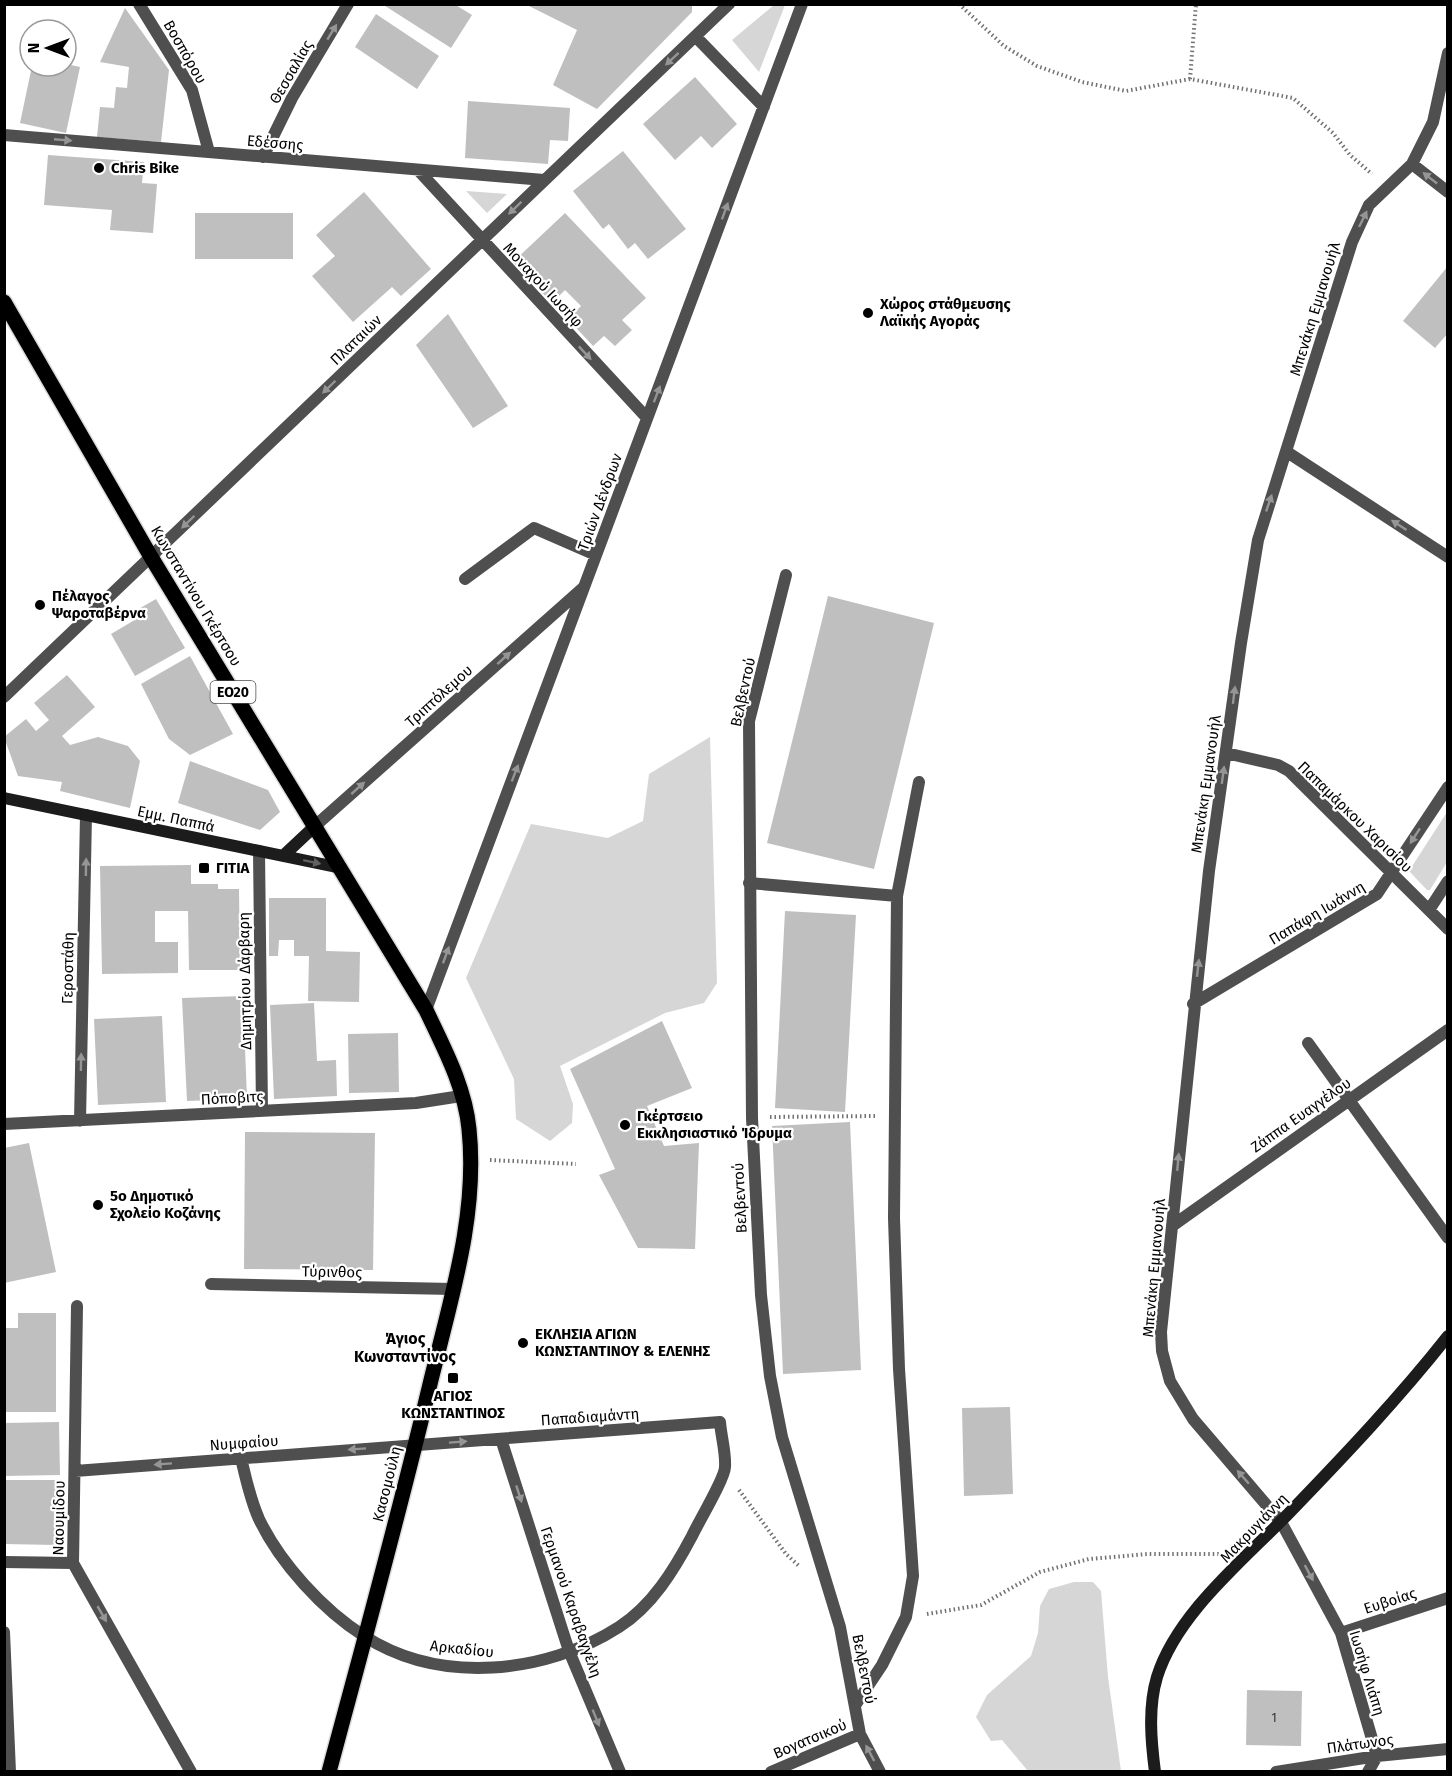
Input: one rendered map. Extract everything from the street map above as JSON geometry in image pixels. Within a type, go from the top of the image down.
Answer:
[{"type":"main road","name":"Κωνσταντίνου Γκέρτσου","points":[[4,303],[151,557],[426,1010],[452,1062],[461,1096]]},
{"type":"main road","name":"Κασομούλη","points":[[329,1772],[416,1445],[464,1249],[472,1160],[469,1126],[461,1096]]},
{"type":"street","name":"Βοσπόρου","points":[[139,4],[192,90],[209,152]]},
{"type":"street","name":"Θεσσαλίας","points":[[263,157],[292,98],[348,4]]},
{"type":"street","name":"Πλαταιών","points":[[4,697],[729,4]]},
{"type":"street","name":"Τριών Δένδρων","points":[[426,1010],[802,4]]},
{"type":"street","points":[[696,37],[764,107]]},
{"type":"street","name":"Μπενάκη Εμμανουήλ","points":[[1281,1522],[1193,1419],[1170,1381],[1162,1351],[1161,1332],[1193,1004],[1240,643],[1258,540],[1352,242],[1369,205],[1412,164],[1433,122],[1448,53]]},
{"type":"street","name":"Εδέσσης","points":[[4,135],[544,180]]},
{"type":"street","points":[[1412,164],[1448,192]]},
{"type":"street","name":"Μοναχού Ιωσήφ","points":[[418,170],[647,418]]},
{"type":"street","points":[[1287,452],[1448,557]]},
{"type":"street","points":[[465,579],[534,528],[597,555]]},
{"type":"street","name":"Βελβεντού","points":[[786,575],[749,721],[752,1118],[760,1284],[770,1376],[783,1437],[840,1627],[860,1734],[880,1772]]},
{"type":"street","name":"Τριπτόλεμου","points":[[315,826],[584,587]]},
{"type":"street","name":"Παπαμάρκου Χαρισίου","points":[[1226,753],[1278,765],[1289,771],[1448,929]]},
{"type":"street","points":[[856,1704],[882,1665],[906,1617],[912,1576],[898,1334],[894,1218],[897,896],[919,782]]},
{"type":"street","name":"Παπάφη Ιωάννη","points":[[1193,1004],[1377,894],[1448,787]]},
{"type":"street","name":"Εμμ. Παππά","points":[[4,798],[341,868]]},
{"type":"street","name":"Γεροστάθη","points":[[80,1121],[86,815]]},
{"type":"street","points":[[283,856],[315,826]]},
{"type":"street","name":"Δημητρίου Δάρβαρη","points":[[259,851],[262,1111]]},
{"type":"street","points":[[1429,910],[1448,880]]},
{"type":"street","points":[[749,883],[897,896]]},
{"type":"street","name":"Ζάππα Ευαγγέλου","points":[[1172,1226],[1448,1030]]},
{"type":"street","points":[[1308,1043],[1448,1238]]},
{"type":"street","name":"Πόποβιτς","points":[[4,1124],[416,1103],[461,1096]]},
{"type":"street","name":"Τύρινθος","points":[[211,1284],[453,1289]]},
{"type":"street","name":"Ναουμίδου","points":[[77,1306],[73,1563],[192,1772]]},
{"type":"street","name":"Μακρυγιάννη","points":[[1155,1772],[1151,1721],[1157,1677],[1165,1657],[1189,1619],[1392,1405],[1448,1336]]},
{"type":"street","name":"Παπαδιαμάντη","points":[[416,1445],[720,1422],[726,1469]]},
{"type":"street","name":"Γερμανού Καραβαγγέλη","points":[[501,1438],[569,1651],[620,1772]]},
{"type":"street","name":"Νυμφαίου","points":[[75,1471],[416,1445]]},
{"type":"street","name":"Αρκαδίου","points":[[241,1458],[249,1496],[272,1541],[325,1604],[366,1637],[417,1659],[443,1665],[483,1668],[523,1665],[569,1651],[620,1627],[663,1585],[682,1556],[726,1469]]},
{"type":"street","name":"Ιωσήφ Λιάπη","points":[[1281,1522],[1341,1633],[1377,1756]]},
{"type":"street","points":[[4,1562],[73,1563]]},
{"type":"street","name":"Ευβoίας","points":[[1341,1633],[1448,1598]]},
{"type":"street","points":[[4,1632],[10,1772]]},
{"type":"street","name":"Βογατσικού","points":[[771,1772],[860,1734]]},
{"type":"street","name":"Πλάτωνος","points":[[1276,1772],[1377,1756],[1448,1749]]},
{"type":"street","points":[[1368,1772],[1377,1756]]},
{"type":"path","points":[[959,4],[1004,46],[1037,66],[1082,82],[1126,91],[1190,79],[1293,98],[1333,133],[1350,155],[1367,168]]},
{"type":"path","points":[[1190,79],[1196,4]]},
{"type":"path","points":[[752,1118],[895,1116]]},
{"type":"path","points":[[472,1160],[576,1164]]},
{"type":"path","points":[[726,1469],[786,1554],[804,1570],[827,1582]]},
{"type":"path","points":[[906,1617],[981,1605],[1040,1572],[1089,1559],[1205,1552],[1248,1557]]},
{"type":"shaded area","points":[[774,5],[785,5],[759,72],[732,40]]},
{"type":"shaded area","points":[[466,191],[507,194],[487,213]]},
{"type":"shaded area","points":[[710,737],[717,983],[704,1003],[665,1013],[560,1066],[573,1104],[572,1123],[550,1141],[516,1119],[514,1079],[466,978],[531,824],[608,838],[643,821],[649,774]]},
{"type":"shaded area","points":[[1447,812],[1447,862],[1430,890],[1427,890],[1409,871]]},
{"type":"shaded area","points":[[1074,1582],[1093,1582],[1101,1591],[1108,1677],[1121,1771],[1028,1771],[1002,1740],[991,1741],[976,1717],[987,1695],[1031,1656],[1038,1633],[1040,1606],[1049,1589]]},
{"type":"building","points":[[382,4],[454,4],[472,15],[451,48]]},
{"type":"building","points":[[525,4],[692,4],[692,12],[597,109],[553,85],[577,30]]},
{"type":"building","points":[[125,8],[169,70],[161,142],[97,137],[100,107],[114,108],[116,87],[127,88],[129,67],[100,62]]},
{"type":"building","points":[[376,14],[439,56],[417,89],[355,47]]},
{"type":"building","points":[[695,77],[737,124],[712,148],[701,136],[675,160],[643,124]]},
{"type":"building","points":[[29,78],[78,78],[66,133],[20,123]]},
{"type":"building","points":[[468,101],[570,108],[568,141],[550,140],[548,164],[465,158]]},
{"type":"building","points":[[623,151],[686,229],[648,259],[635,243],[628,249],[609,224],[603,229],[573,191]]},
{"type":"building","points":[[48,155],[144,162],[142,183],[157,184],[153,233],[110,230],[112,210],[44,205]]},
{"type":"building","points":[[364,192],[431,269],[401,296],[392,287],[353,322],[312,276],[335,256],[316,235]]},
{"type":"building","points":[[195,213],[293,213],[293,259],[195,259]]},
{"type":"building","points":[[565,213],[646,298],[622,320],[632,330],[615,346],[604,336],[593,346],[568,319],[581,306],[565,290],[552,303],[513,262]]},
{"type":"building","points":[[1448,266],[1448,333],[1435,348],[1403,321]]},
{"type":"building","points":[[448,314],[508,406],[473,428],[416,345]]},
{"type":"building","points":[[828,596],[934,623],[874,869],[767,843]]},
{"type":"building","points":[[156,599],[185,648],[135,676],[111,634],[138,618],[135,611]]},
{"type":"building","points":[[190,656],[233,734],[190,755],[169,739],[141,684]]},
{"type":"building","points":[[67,675],[95,707],[62,736],[70,745],[98,737],[128,746],[140,761],[130,808],[60,791],[62,782],[18,776],[4,737],[26,719],[36,731],[49,720],[34,703]]},
{"type":"building","points":[[190,761],[268,790],[280,812],[260,830],[178,803]]},
{"type":"building","points":[[191,865],[191,884],[218,884],[218,889],[239,889],[240,970],[189,970],[188,911],[155,911],[155,942],[178,942],[178,973],[102,974],[100,866]]},
{"type":"building","points":[[269,898],[326,898],[326,951],[360,952],[359,1002],[308,1001],[309,956],[294,956],[294,940],[279,940],[278,956],[269,956]]},
{"type":"building","points":[[785,911],[856,915],[845,1112],[775,1108]]},
{"type":"building","points":[[243,996],[247,1099],[187,1101],[182,998]]},
{"type":"building","points":[[314,1003],[317,1061],[336,1060],[337,1096],[274,1099],[270,1005]]},
{"type":"building","points":[[162,1016],[166,1102],[98,1105],[94,1019]]},
{"type":"building","name":"Γκέρτσειο Εκκλησιαστικό Ίδρυμα","points":[[662,1021],[692,1088],[647,1106],[664,1146],[699,1143],[695,1249],[638,1248],[599,1175],[615,1169],[570,1069]]},
{"type":"building","points":[[398,1033],[399,1092],[349,1093],[348,1034]]},
{"type":"building","points":[[850,1122],[861,1370],[783,1374],[772,1126]]},
{"type":"building","points":[[245,1132],[375,1133],[373,1270],[244,1269]]},
{"type":"building","points":[[29,1143],[56,1272],[4,1283],[4,1148]]},
{"type":"building","points":[[18,1313],[56,1313],[56,1412],[4,1412],[4,1328],[18,1328]]},
{"type":"building","points":[[1010,1407],[1013,1494],[964,1496],[962,1408]]},
{"type":"building","points":[[59,1422],[60,1475],[4,1476],[4,1423]]},
{"type":"building","points":[[4,1480],[58,1480],[57,1545],[4,1544]]},
{"type":"building","points":[[1247,1690],[1302,1691],[1301,1746],[1246,1745]]},
{"type":"place","name":"Chris Bike","points":[[99,168]]},
{"type":"place","name":"Χώρος στάθμευσης Λαϊκής Αγοράς","points":[[868,313]]},
{"type":"place","name":"Πέλαγος Ψαροταβέρνα","points":[[40,605]]},
{"type":"place","name":"ΓΙΤΙΑ","points":[[204,868]]},
{"type":"place","name":"Γκέρτσειο Εκκλησιαστικό Ίδρυμα","points":[[625,1125]]},
{"type":"place","name":"5ο Δημοτικό Σχολείο Κοζάνης","points":[[98,1205]]},
{"type":"place","name":"ΕΚΛΗΣΙΑ ΑΓΙΩΝ ΚΩΝΣΤΑΝΤΙΝΟΥ & ΕΛΕΝΗΣ","points":[[523,1343]]},
{"type":"place","name":"ΑΓΙΟΣ ΚΩΝΣΤΑΝΤΙΝΟΣ","points":[[453,1378]]},
{"type":"district","name":"Άγιος Κωνσταντίνος","points":[[405,1347]]}]
